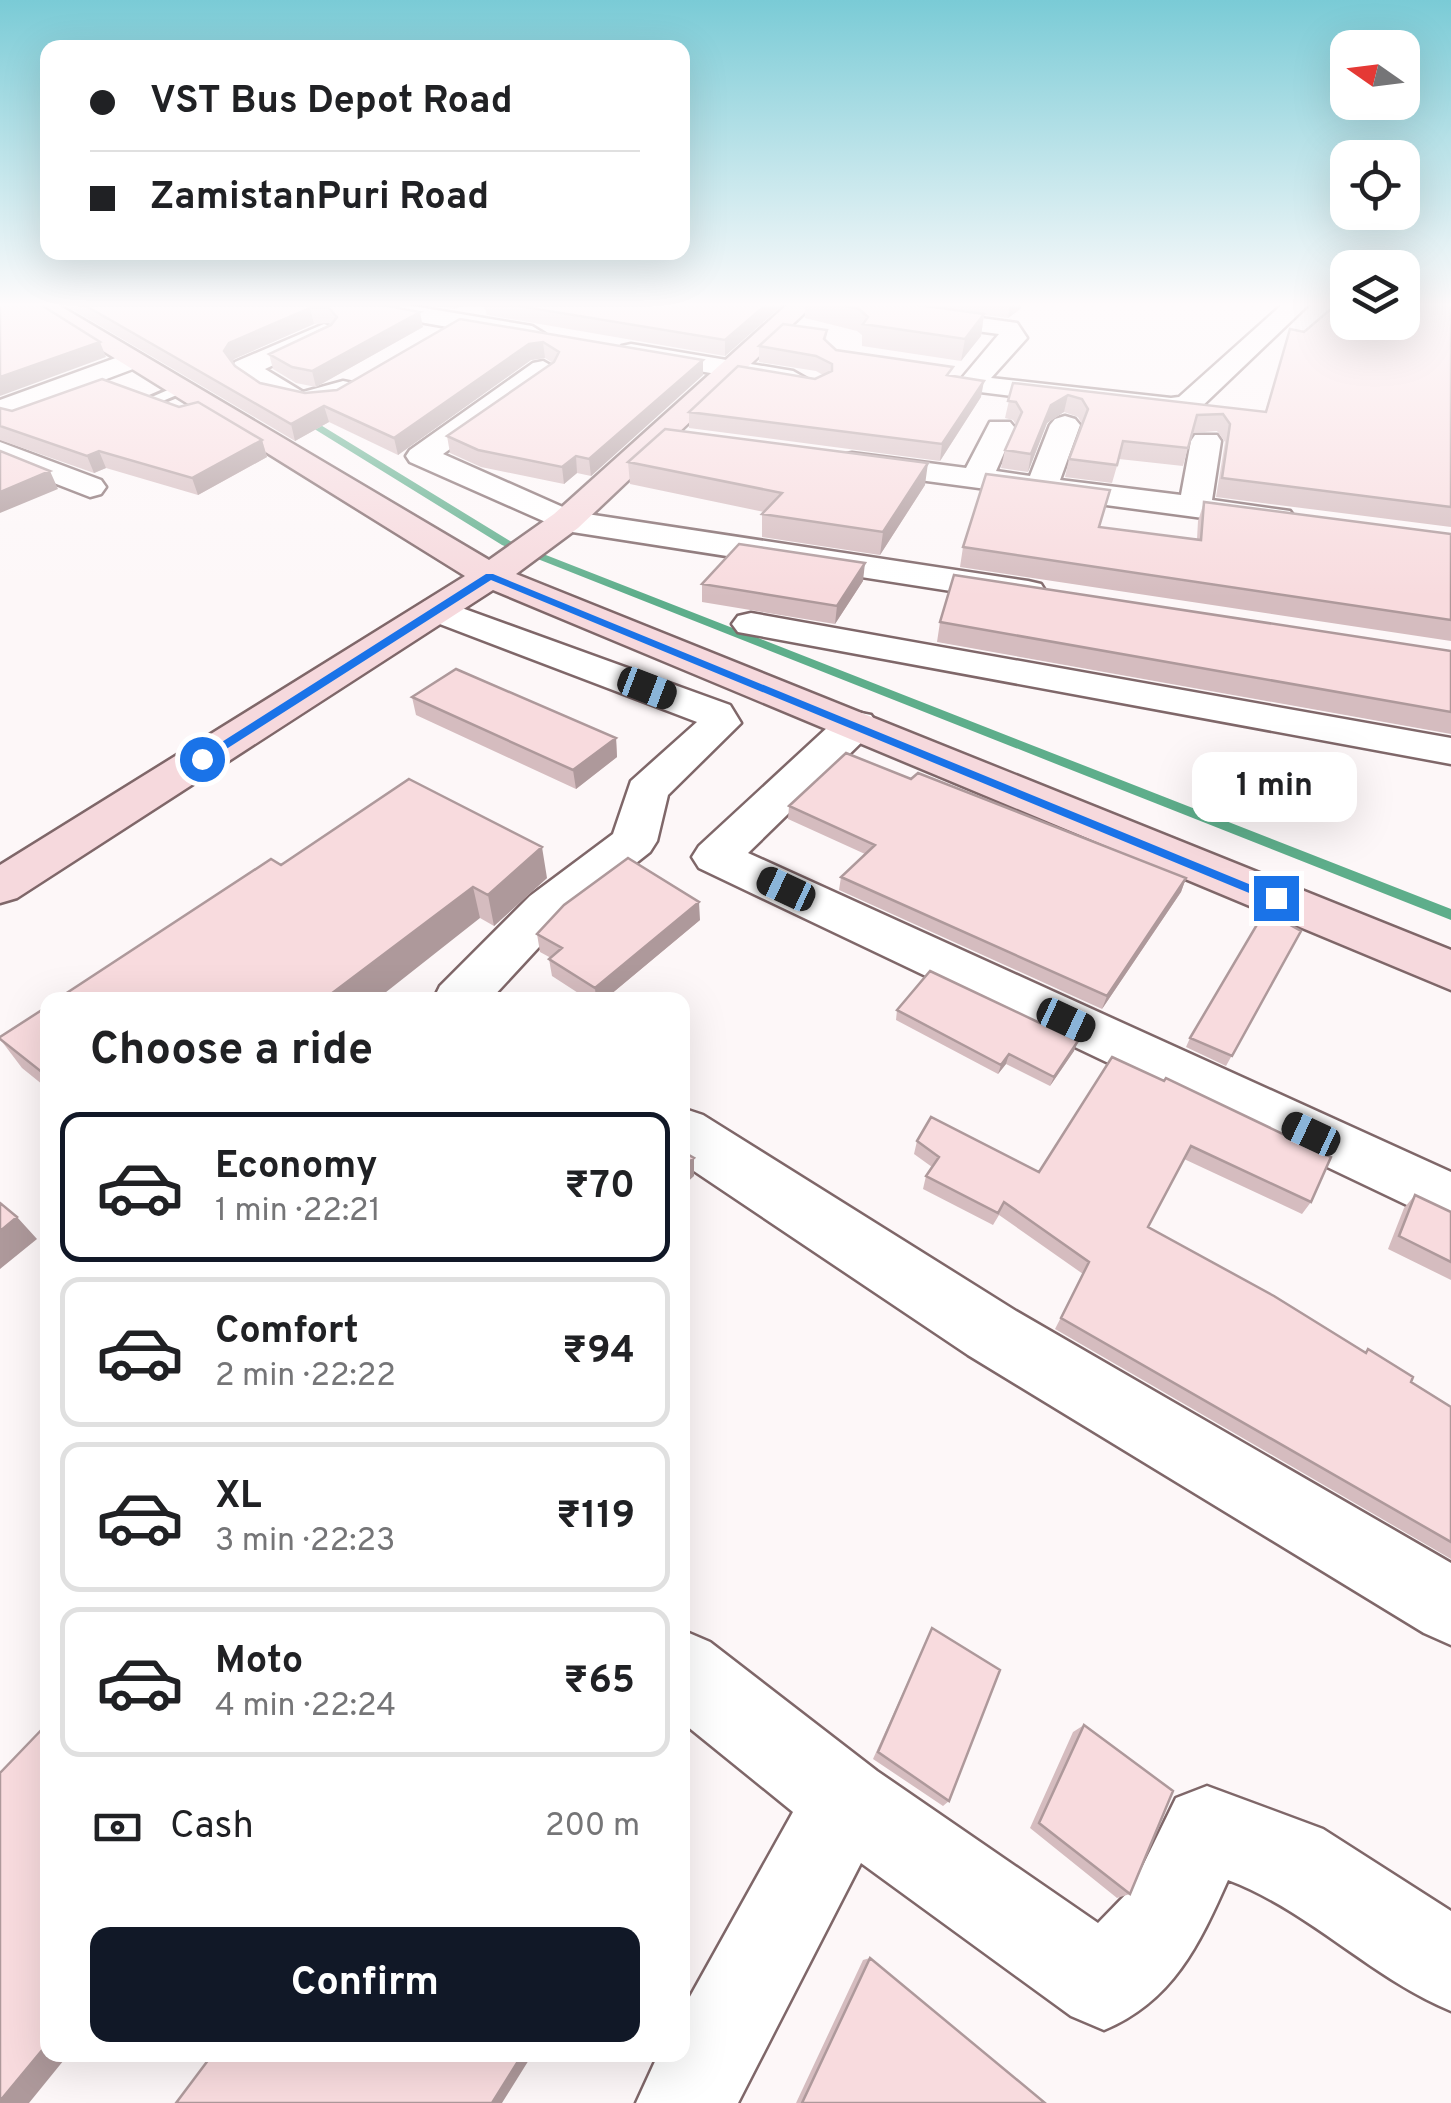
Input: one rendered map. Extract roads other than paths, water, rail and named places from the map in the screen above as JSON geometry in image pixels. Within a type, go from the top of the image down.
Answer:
[{"type":"street","points":[[6,415],[43,401]]},
{"type":"street","points":[[172,401],[498,570],[1451,972]]},
{"type":"street","points":[[497,401],[421,456],[553,530],[1058,596]]},
{"type":"street","points":[[0,887],[498,570],[553,530],[695,401]]},
{"type":"street","points":[[1131,401],[1178,407],[1188,401]]},
{"type":"street","points":[[1042,486],[1064,424]]},
{"type":"street","points":[[977,478],[1000,428]]},
{"type":"street","points":[[656,436],[695,441]]},
{"type":"street","points":[[1196,506],[1206,440]]},
{"type":"street","points":[[0,451],[90,487]]},
{"type":"street","points":[[812,456],[1314,522]]},
{"type":"street","points":[[437,610],[715,714],[720,723],[647,791],[634,841],[547,908],[467,992]]},
{"type":"street","points":[[751,624],[1451,751]]},
{"type":"street","points":[[856,724],[716,856],[1451,1200]]},
{"type":"street","points":[[690,1137],[992,1334],[1451,1606]]},
{"type":"street","points":[[690,1676],[847,1801],[1104,1982],[1164,1920],[1207,1829],[1292,1860],[1451,1965]]},
{"type":"street","points":[[685,2103],[847,1801]]},
{"type":"waterway","points":[[298,415],[506,543],[1451,915]]}]
